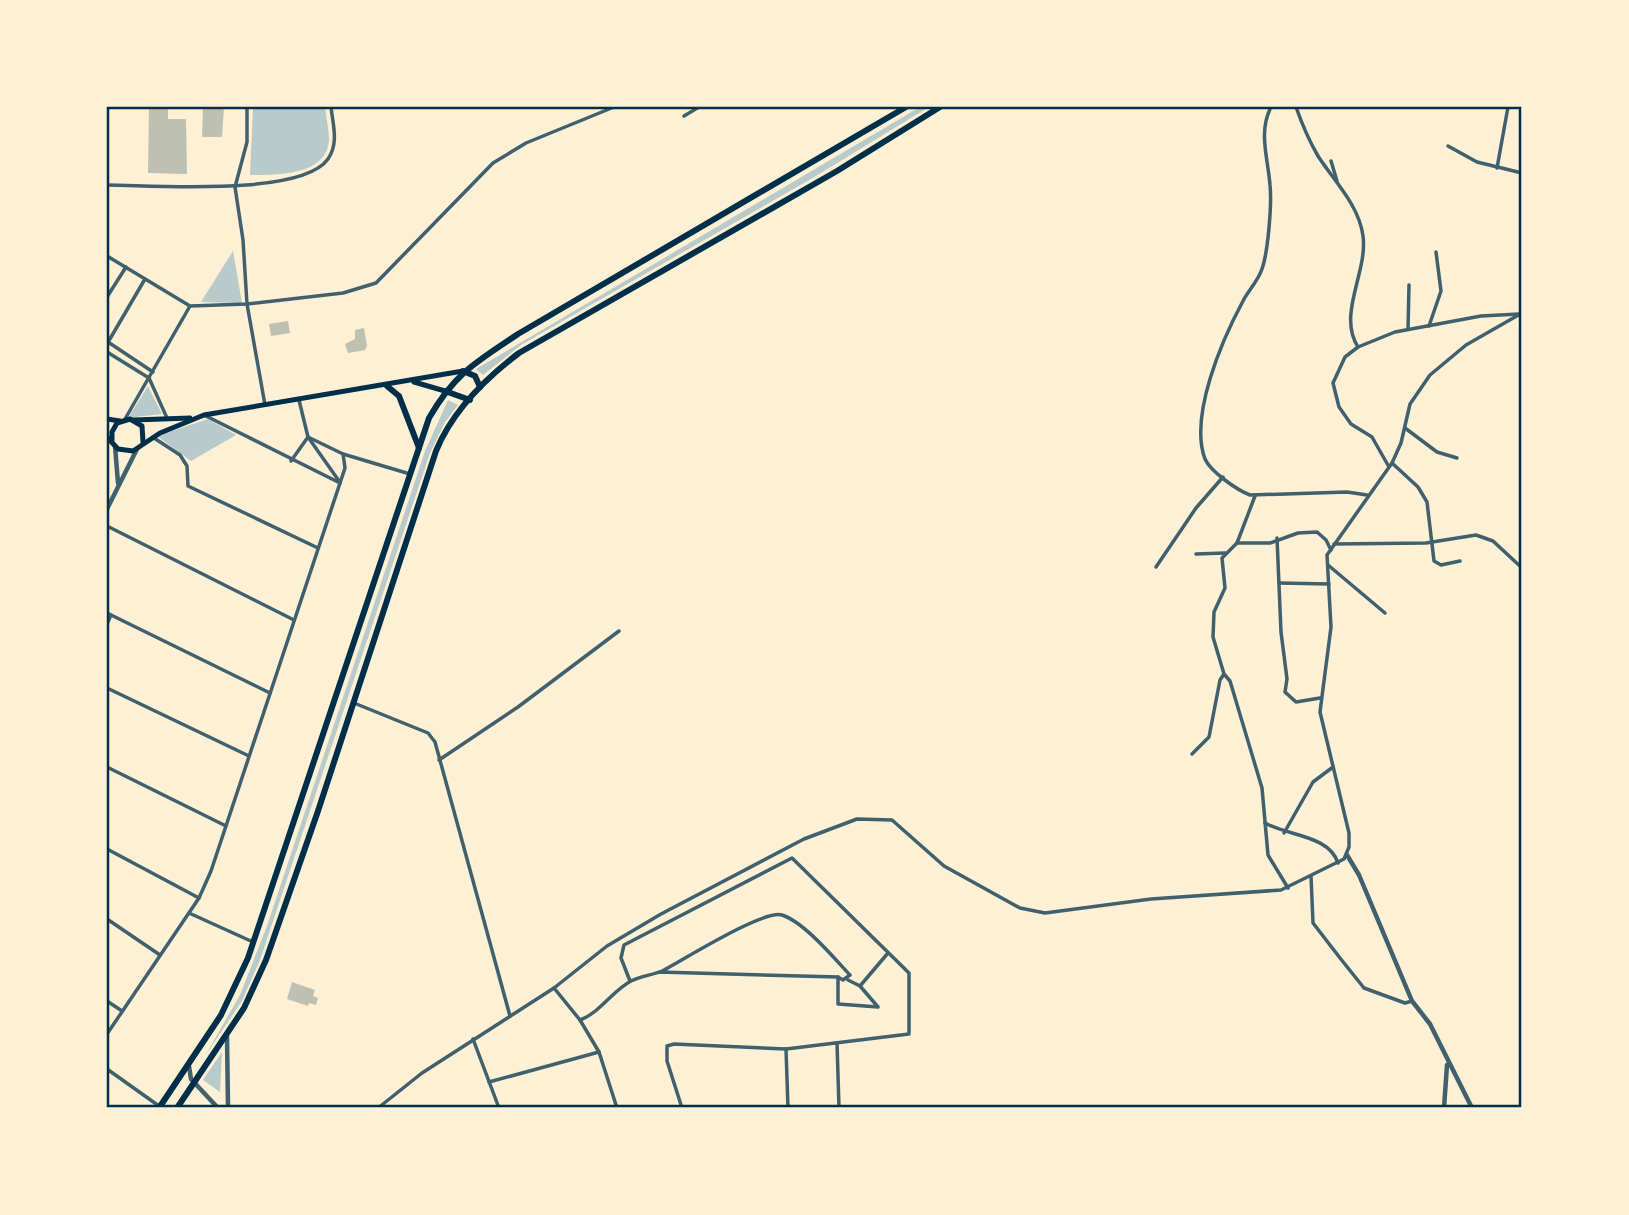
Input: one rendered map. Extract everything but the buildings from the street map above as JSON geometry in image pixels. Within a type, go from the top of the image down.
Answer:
[{"type":"main road","points":[[160,1108],[230,997],[253,942],[429,418],[445,391],[463,371],[518,334],[906,107]]},
{"type":"main road","points":[[177,1108],[227,1036],[253,990],[280,923],[436,451],[446,431],[480,387],[499,368],[539,341],[837,171],[940,107]]},
{"type":"main road","points":[[123,420],[112,432],[111,441],[123,451],[140,447],[153,437],[204,415],[414,382],[463,371],[475,376],[480,387]]},
{"type":"main road","points":[[414,382],[470,400]]},
{"type":"main road","points":[[387,386],[399,396],[419,448]]},
{"type":"main road","points":[[107,419],[194,418]]},
{"type":"main road","points":[[134,420],[144,431],[140,447]]},
{"type":"street","points":[[247,107],[247,142],[234,187],[243,240],[247,304],[265,406]]},
{"type":"street","points":[[107,185],[234,187],[294,179],[314,172],[332,151],[335,136],[331,107]]},
{"type":"street","points":[[107,256],[190,306],[247,304],[343,293],[376,283],[493,163],[526,143],[614,107]]},
{"type":"street","points":[[684,116],[699,107]]},
{"type":"street","points":[[1271,107],[1266,117],[1264,146],[1271,187],[1262,269],[1219,351],[1208,387],[1201,433],[1205,458],[1241,491],[1255,496],[1347,492],[1368,495]]},
{"type":"street","points":[[1296,107],[1300,126],[1356,215],[1363,239],[1362,269],[1351,309],[1352,334],[1357,347]]},
{"type":"street","points":[[1497,168],[1507,107]]},
{"type":"street","points":[[1448,146],[1497,168],[1522,173]]},
{"type":"street","points":[[1331,161],[1339,187]]},
{"type":"street","points":[[1429,326],[1441,291],[1436,252]]},
{"type":"street","points":[[107,297],[126,267]]},
{"type":"street","points":[[145,279],[107,342],[153,372]]},
{"type":"street","points":[[1408,329],[1409,285]]},
{"type":"street","points":[[123,420],[190,306]]},
{"type":"street","points":[[1460,561],[1437,564],[1432,558],[1432,526],[1423,493],[1390,465],[1372,437],[1344,417],[1334,396],[1333,383],[1339,365],[1357,347],[1408,329],[1481,316],[1521,314]]},
{"type":"street","points":[[1472,1108],[1447,1064],[1430,1024],[1412,1001],[1359,875],[1347,855],[1349,833],[1325,740],[1320,698],[1330,639],[1326,564],[1334,544],[1390,465],[1410,404],[1418,390],[1445,360],[1521,314]]},
{"type":"street","points":[[107,352],[149,378],[154,384]]},
{"type":"street","points":[[153,372],[154,384],[167,418]]},
{"type":"street","points":[[299,400],[308,437],[340,483]]},
{"type":"street","points":[[204,415],[291,461],[340,483]]},
{"type":"street","points":[[1404,428],[1437,452],[1457,458]]},
{"type":"street","points":[[153,437],[180,455],[187,466],[188,486],[318,548]]},
{"type":"street","points":[[308,437],[343,454],[410,474]]},
{"type":"street","points":[[291,461],[308,437]]},
{"type":"street","points":[[111,441],[118,484]]},
{"type":"street","points":[[107,509],[140,447]]},
{"type":"street","points":[[107,1034],[199,898],[226,826],[345,468],[343,454]]},
{"type":"street","points":[[1156,567],[1196,508],[1223,477]]},
{"type":"street","points":[[1255,496],[1237,543],[1226,553],[1222,564],[1225,588],[1213,618],[1213,637],[1224,674],[1230,681],[1262,788],[1268,855],[1288,888]]},
{"type":"street","points":[[107,526],[294,620]]},
{"type":"street","points":[[1237,543],[1270,543],[1277,538],[1317,532],[1326,540],[1331,550]]},
{"type":"street","points":[[1334,544],[1432,542],[1462,536],[1484,537],[1502,548],[1522,569]]},
{"type":"street","points":[[1277,538],[1287,679],[1285,692],[1296,702],[1320,698]]},
{"type":"street","points":[[1196,554],[1226,553]]},
{"type":"street","points":[[1326,564],[1385,614]]},
{"type":"street","points":[[1279,583],[1329,584]]},
{"type":"street","points":[[107,624],[109,614],[270,694]]},
{"type":"street","points":[[439,760],[518,707],[618,631]]},
{"type":"street","points":[[1192,754],[1209,737],[1220,680],[1224,674]]},
{"type":"street","points":[[107,688],[249,756]]},
{"type":"street","points":[[354,703],[428,733],[435,742],[510,1016]]},
{"type":"street","points":[[107,767],[226,826]]},
{"type":"street","points":[[1284,833],[1314,782],[1333,767]]},
{"type":"street","points":[[378,1108],[410,1082],[473,1039],[554,989],[607,946],[718,882],[804,839],[857,819],[892,820],[944,866],[1020,908],[1045,912],[1151,899],[1256,893],[1288,888],[1338,863],[1347,855]]},
{"type":"street","points":[[1265,823],[1284,833],[1322,842],[1332,849],[1338,863]]},
{"type":"street","points":[[107,849],[199,898]]},
{"type":"street","points":[[630,981],[621,958],[624,944],[792,858],[909,974],[908,1034],[786,1049],[674,1044],[667,1046],[667,1061],[682,1108]]},
{"type":"street","points":[[1311,876],[1314,923],[1364,988],[1405,1003],[1412,1001]]},
{"type":"street","points":[[189,913],[253,942]]},
{"type":"street","points":[[580,1020],[591,1016],[630,981],[659,972],[743,927],[779,914],[799,925],[850,975],[848,979]]},
{"type":"street","points":[[107,919],[160,955]]},
{"type":"street","points":[[860,986],[888,953]]},
{"type":"street","points":[[659,972],[838,977],[860,986],[878,1007],[838,1004],[838,977]]},
{"type":"street","points":[[554,989],[580,1020],[599,1052],[617,1108]]},
{"type":"street","points":[[107,1001],[122,1011]]},
{"type":"street","points":[[227,1036],[228,1108]]},
{"type":"street","points":[[473,1039],[499,1108]]},
{"type":"street","points":[[837,1043],[839,1108]]},
{"type":"street","points":[[786,1049],[788,1108]]},
{"type":"street","points":[[489,1082],[599,1052]]},
{"type":"street","points":[[1444,1108],[1447,1064]]},
{"type":"street","points":[[188,1065],[189,1076],[218,1108]]},
{"type":"street","points":[[107,1069],[160,1108]]},
{"type":"shaded area","points":[[253,107],[325,107],[329,140],[326,152],[319,161],[298,171],[250,175]]},
{"type":"shaded area","points":[[920,107],[929,107],[811,179],[521,345],[483,375],[476,369]]},
{"type":"shaded area","points":[[233,251],[242,303],[201,302]]},
{"type":"shaded area","points":[[148,386],[162,414],[128,418]]},
{"type":"shaded area","points":[[448,400],[458,405],[445,422],[430,453],[260,960],[242,1001],[205,1056],[240,995],[267,926],[425,451]]},
{"type":"shaded area","points":[[208,419],[236,435],[191,461],[157,436]]},
{"type":"shaded area","points":[[222,1052],[220,1092],[203,1080]]}]
